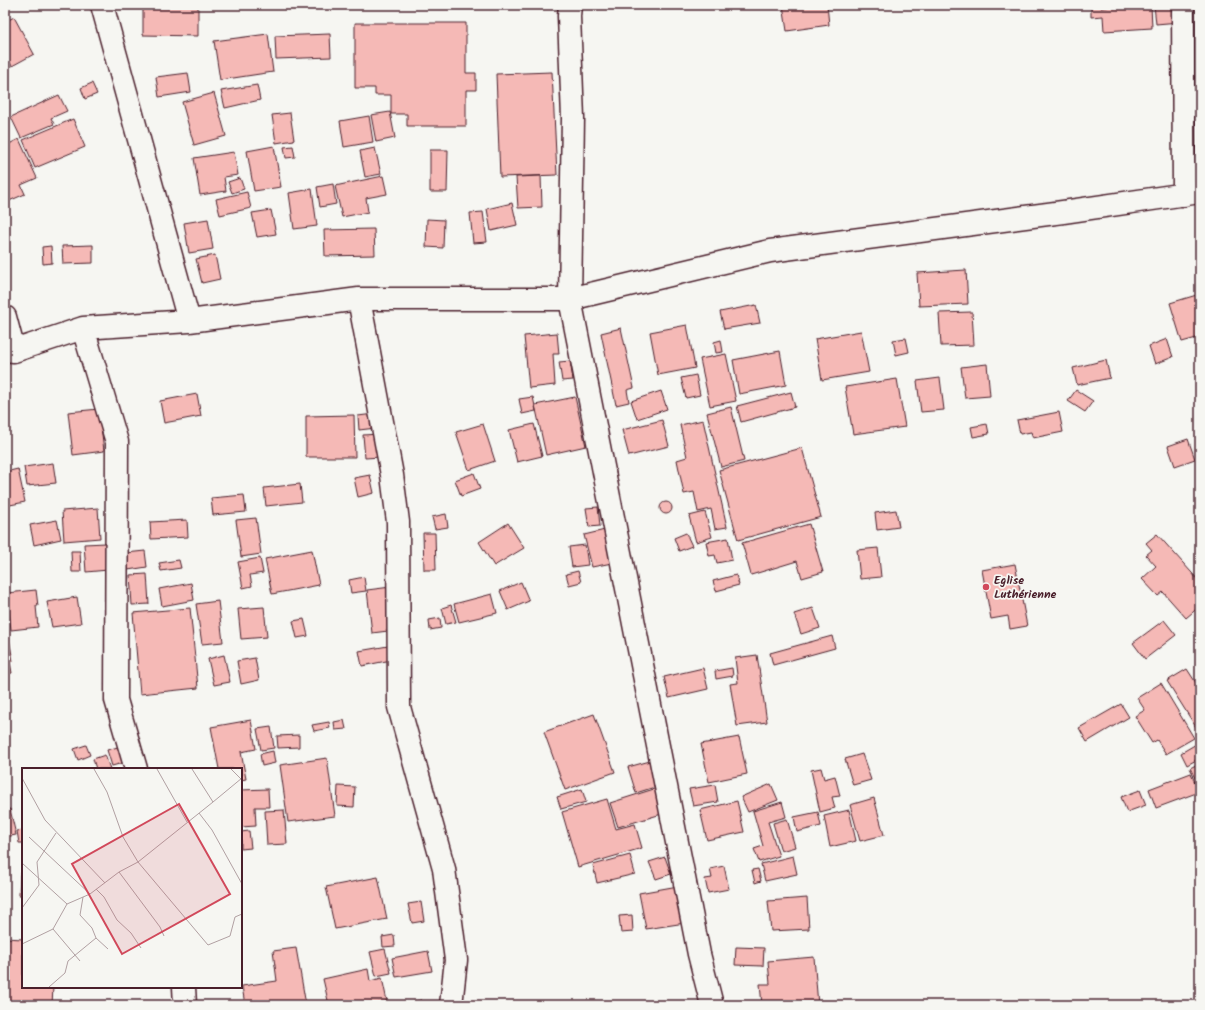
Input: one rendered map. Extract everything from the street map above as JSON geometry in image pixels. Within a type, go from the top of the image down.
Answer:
[{"type":"street","points":[[102,5],[189,321]]},
{"type":"street","points":[[570,5],[569,16],[573,118],[570,299],[697,947],[712,1005]]},
{"type":"street","points":[[5,317],[10,350],[83,328],[189,321],[359,299],[570,299],[770,251],[1063,212],[1192,193],[1183,5]]},
{"type":"street","points":[[359,299],[392,475],[398,522],[400,707],[444,869],[456,960],[451,1005]]},
{"type":"street","points":[[83,328],[117,442],[116,700],[136,768]]},
{"type":"street","points":[[184,988],[185,1005]]},
{"type":"building","points":[[5,5],[8,14],[5,14]]},
{"type":"building","points":[[143,5],[198,5],[198,36],[143,35]]},
{"type":"building","points":[[783,5],[827,5],[829,25],[787,31]]},
{"type":"building","points":[[1091,5],[1101,5],[1101,8],[1108,7],[1108,5],[1151,5],[1152,28],[1104,31],[1103,16],[1091,17]]},
{"type":"building","points":[[1154,5],[1177,5],[1179,22],[1156,24]]},
{"type":"building","points":[[14,17],[34,54],[12,66],[5,54],[5,22]]},
{"type":"building","points":[[355,23],[466,23],[466,73],[476,73],[476,90],[466,90],[466,126],[407,126],[407,114],[391,114],[391,95],[375,95],[375,88],[355,88]]},
{"type":"building","points":[[268,34],[273,72],[220,80],[214,41]]},
{"type":"building","points":[[330,34],[331,57],[276,59],[275,36]]},
{"type":"building","points":[[552,72],[557,175],[500,177],[496,74]]},
{"type":"building","points":[[188,73],[191,92],[159,97],[156,77]]},
{"type":"building","points":[[92,83],[97,94],[85,99],[81,88]]},
{"type":"building","points":[[257,85],[260,100],[225,108],[221,91]]},
{"type":"building","points":[[214,93],[226,136],[194,145],[182,102]]},
{"type":"building","points":[[59,95],[67,111],[51,118],[54,124],[21,138],[11,117]]},
{"type":"building","points":[[390,112],[395,138],[376,142],[371,115]]},
{"type":"building","points":[[290,113],[294,140],[276,143],[272,115]]},
{"type":"building","points":[[369,116],[373,142],[344,147],[340,121]]},
{"type":"building","points":[[73,119],[85,147],[35,168],[23,140]]},
{"type":"building","points":[[19,139],[37,178],[21,185],[25,194],[9,201],[5,193],[5,146]]},
{"type":"building","points":[[274,146],[281,187],[254,191],[247,151]]},
{"type":"building","points":[[293,146],[295,157],[286,158],[284,147]]},
{"type":"building","points":[[375,148],[381,174],[365,177],[360,151]]},
{"type":"building","points":[[430,150],[448,150],[447,192],[430,192]]},
{"type":"building","points":[[234,152],[238,175],[224,177],[226,191],[200,195],[194,158]]},
{"type":"building","points":[[383,176],[387,194],[366,198],[368,212],[342,217],[335,186]]},
{"type":"building","points":[[541,176],[542,207],[518,208],[516,177]]},
{"type":"building","points":[[240,178],[244,189],[232,193],[228,182]]},
{"type":"building","points":[[333,184],[336,204],[320,207],[317,187]]},
{"type":"building","points":[[312,189],[317,226],[294,229],[289,193]]},
{"type":"building","points":[[247,192],[251,208],[220,215],[216,199]]},
{"type":"building","points":[[512,203],[517,225],[491,231],[487,209]]},
{"type":"building","points":[[271,210],[276,234],[257,237],[252,213]]},
{"type":"building","points":[[483,212],[487,242],[473,243],[470,213]]},
{"type":"building","points":[[208,219],[213,249],[189,253],[184,223]]},
{"type":"building","points":[[427,219],[444,220],[443,248],[426,247]]},
{"type":"building","points":[[374,229],[375,255],[325,256],[324,230]]},
{"type":"building","points":[[93,245],[93,263],[63,264],[62,246]]},
{"type":"building","points":[[51,246],[52,263],[43,264],[42,247]]},
{"type":"building","points":[[215,255],[220,279],[202,283],[196,259]]},
{"type":"building","points":[[966,270],[968,304],[919,306],[917,273]]},
{"type":"building","points":[[1200,294],[1200,337],[1182,342],[1170,303]]},
{"type":"building","points":[[756,305],[760,323],[724,329],[720,312]]},
{"type":"building","points":[[972,312],[974,345],[941,346],[939,313]]},
{"type":"building","points":[[687,325],[695,368],[658,375],[650,332]]},
{"type":"building","points":[[621,328],[634,388],[627,390],[629,402],[616,405],[601,333]]},
{"type":"building","points":[[861,331],[869,372],[822,380],[815,339]]},
{"type":"building","points":[[557,333],[559,354],[553,354],[555,385],[529,388],[524,336]]},
{"type":"building","points":[[906,338],[909,352],[896,355],[893,340]]},
{"type":"building","points":[[1167,339],[1173,357],[1155,364],[1149,346]]},
{"type":"building","points":[[721,340],[723,352],[716,353],[714,342]]},
{"type":"building","points":[[780,351],[786,385],[739,394],[733,360]]},
{"type":"building","points":[[726,354],[736,401],[710,406],[700,359]]},
{"type":"building","points":[[1106,360],[1110,378],[1077,385],[1073,368]]},
{"type":"building","points":[[570,361],[573,380],[562,381],[559,362]]},
{"type":"building","points":[[987,364],[990,396],[965,398],[961,367]]},
{"type":"building","points":[[696,375],[700,395],[686,398],[681,378]]},
{"type":"building","points":[[940,378],[944,410],[921,412],[917,381]]},
{"type":"building","points":[[897,379],[905,427],[853,434],[845,387]]},
{"type":"building","points":[[1076,390],[1093,401],[1085,412],[1068,401]]},
{"type":"building","points":[[661,391],[667,409],[637,419],[631,401]]},
{"type":"building","points":[[791,392],[795,407],[741,422],[737,406]]},
{"type":"building","points":[[197,394],[201,416],[164,423],[160,401]]},
{"type":"building","points":[[533,397],[536,411],[522,414],[519,399]]},
{"type":"building","points":[[575,397],[586,446],[546,455],[535,405]]},
{"type":"building","points":[[731,407],[744,461],[721,467],[707,413]]},
{"type":"building","points":[[99,409],[104,451],[73,455],[68,412]]},
{"type":"building","points":[[1059,412],[1063,432],[1033,438],[1031,432],[1020,434],[1017,420]]},
{"type":"building","points":[[374,414],[376,428],[359,430],[358,416]]},
{"type":"building","points":[[354,415],[355,457],[306,457],[306,416]]},
{"type":"building","points":[[662,420],[669,446],[629,456],[622,430]]},
{"type":"building","points":[[703,420],[727,527],[715,529],[711,509],[698,512],[694,492],[684,494],[677,460],[687,457],[680,425]]},
{"type":"building","points":[[483,424],[495,461],[469,470],[456,432]]},
{"type":"building","points":[[534,424],[542,456],[517,462],[509,430]]},
{"type":"building","points":[[987,424],[989,434],[973,437],[971,427]]},
{"type":"building","points":[[379,434],[381,457],[365,458],[363,435]]},
{"type":"building","points":[[1188,439],[1195,459],[1175,466],[1168,446]]},
{"type":"building","points":[[802,448],[821,517],[738,540],[719,470]]},
{"type":"building","points":[[53,463],[56,483],[27,486],[24,467]]},
{"type":"building","points":[[18,469],[25,502],[5,506],[5,472]]},
{"type":"building","points":[[474,473],[480,489],[461,496],[455,480]]},
{"type":"building","points":[[370,475],[374,493],[358,497],[354,478]]},
{"type":"building","points":[[300,484],[302,502],[266,506],[264,488]]},
{"type":"building","points":[[244,495],[246,512],[213,515],[211,498]]},
{"type":"building","points":[[664,502],[668,502],[672,508],[668,514],[664,514],[660,510],[660,506]]},
{"type":"building","points":[[598,507],[600,526],[589,527],[586,508]]},
{"type":"building","points":[[98,508],[100,538],[64,541],[62,511]]},
{"type":"building","points":[[896,510],[899,527],[877,530],[875,513]]},
{"type":"building","points":[[705,512],[712,537],[696,542],[689,516]]},
{"type":"building","points":[[446,514],[448,527],[435,529],[432,517]]},
{"type":"building","points":[[256,518],[261,554],[241,557],[236,520]]},
{"type":"building","points":[[57,520],[61,539],[34,545],[30,525]]},
{"type":"building","points":[[187,520],[188,537],[151,539],[150,522]]},
{"type":"building","points":[[508,523],[524,548],[494,566],[479,542]]},
{"type":"building","points":[[809,524],[823,572],[802,578],[797,561],[751,575],[742,543]]},
{"type":"building","points":[[605,530],[612,563],[592,567],[584,535]]},
{"type":"building","points":[[423,533],[435,533],[436,570],[424,570]]},
{"type":"building","points":[[686,533],[692,546],[679,551],[674,538]]},
{"type":"building","points":[[1157,534],[1200,582],[1200,606],[1186,618],[1163,592],[1158,596],[1142,579],[1156,566],[1146,555],[1152,550],[1146,543]]},
{"type":"building","points":[[728,538],[732,560],[717,563],[715,555],[709,556],[706,542]]},
{"type":"building","points":[[106,543],[108,570],[86,572],[84,544]]},
{"type":"building","points":[[585,545],[588,565],[572,567],[569,547]]},
{"type":"building","points":[[878,548],[881,577],[860,579],[857,550]]},
{"type":"building","points":[[312,550],[319,585],[272,594],[265,559]]},
{"type":"building","points":[[71,551],[80,551],[81,572],[72,572]]},
{"type":"building","points":[[145,551],[147,567],[128,570],[126,553]]},
{"type":"building","points":[[260,558],[263,573],[250,575],[252,586],[243,588],[238,562]]},
{"type":"building","points":[[179,560],[181,568],[161,571],[159,563]]},
{"type":"building","points":[[1015,564],[1027,626],[1010,629],[1008,616],[991,619],[982,570]]},
{"type":"building","points":[[578,571],[581,582],[569,585],[566,574]]},
{"type":"building","points":[[147,574],[149,604],[132,605],[130,575]]},
{"type":"building","points":[[736,575],[739,585],[716,591],[713,581]]},
{"type":"building","points":[[364,577],[366,591],[351,593],[349,580]]},
{"type":"building","points":[[521,582],[529,601],[508,610],[500,591]]},
{"type":"building","points":[[191,583],[194,600],[162,606],[159,589]]},
{"type":"building","points":[[391,587],[396,630],[372,633],[367,590]]},
{"type":"building","points":[[36,590],[38,627],[11,630],[7,593]]},
{"type":"building","points":[[492,594],[497,613],[459,622],[454,604]]},
{"type":"building","points":[[77,597],[81,623],[52,627],[47,602]]},
{"type":"building","points":[[218,601],[223,642],[202,644],[196,604]]},
{"type":"building","points":[[5,604],[7,627],[5,627]]},
{"type":"building","points":[[451,605],[456,622],[446,624],[442,608]]},
{"type":"building","points":[[264,607],[267,637],[241,639],[238,609]]},
{"type":"building","points":[[190,608],[198,688],[140,694],[133,613]]},
{"type":"building","points":[[813,608],[820,628],[801,634],[794,614]]},
{"type":"building","points":[[440,618],[441,628],[430,630],[429,620]]},
{"type":"building","points":[[304,619],[308,636],[297,638],[293,621]]},
{"type":"building","points":[[1164,620],[1176,635],[1145,659],[1133,643]]},
{"type":"building","points":[[8,633],[13,661],[5,662],[5,634]]},
{"type":"building","points":[[832,636],[835,648],[773,665],[770,653]]},
{"type":"building","points":[[388,646],[391,660],[362,666],[359,651]]},
{"type":"building","points":[[224,655],[230,682],[214,685],[208,659]]},
{"type":"building","points":[[757,655],[767,722],[737,726],[730,684],[738,683],[735,658]]},
{"type":"building","points":[[255,658],[259,680],[241,684],[237,661]]},
{"type":"building","points":[[10,662],[12,673],[5,674],[5,663]]},
{"type":"building","points":[[703,668],[708,689],[669,698],[664,677]]},
{"type":"building","points":[[732,668],[733,676],[716,679],[715,671]]},
{"type":"building","points":[[1187,669],[1200,689],[1200,732],[1167,681]]},
{"type":"building","points":[[1161,683],[1194,738],[1166,754],[1157,740],[1152,743],[1135,716],[1145,710],[1137,698]]},
{"type":"building","points":[[1121,704],[1129,717],[1087,742],[1079,728]]},
{"type":"building","points":[[594,714],[615,772],[565,790],[544,732]]},
{"type":"building","points":[[251,720],[256,749],[241,752],[246,779],[242,780],[242,768],[219,768],[211,727]]},
{"type":"building","points":[[344,720],[346,729],[335,730],[334,722]]},
{"type":"building","points":[[329,722],[330,728],[314,731],[312,725]]},
{"type":"building","points":[[271,727],[274,748],[261,750],[257,729]]},
{"type":"building","points":[[299,735],[299,747],[278,748],[277,736]]},
{"type":"building","points":[[739,737],[747,774],[709,782],[701,744]]},
{"type":"building","points":[[1198,743],[1200,746],[1200,758],[1187,765],[1181,753]]},
{"type":"building","points":[[86,745],[90,755],[78,760],[74,749]]},
{"type":"building","points":[[125,745],[130,761],[112,766],[107,750]]},
{"type":"building","points":[[273,751],[275,763],[262,766],[260,754]]},
{"type":"building","points":[[862,754],[871,780],[853,785],[845,759]]},
{"type":"building","points":[[105,755],[110,768],[96,768],[93,759]]},
{"type":"building","points":[[327,758],[335,816],[288,822],[280,765]]},
{"type":"building","points":[[650,761],[658,786],[636,793],[628,767]]},
{"type":"building","points":[[1200,763],[1200,788],[1190,768]]},
{"type":"building","points":[[821,768],[824,779],[835,776],[840,796],[832,797],[835,808],[820,812],[811,770]]},
{"type":"building","points":[[1191,773],[1199,792],[1156,808],[1149,789]]},
{"type":"building","points":[[771,784],[778,800],[748,812],[741,797]]},
{"type":"building","points":[[715,785],[718,802],[693,806],[689,789]]},
{"type":"building","points":[[338,786],[355,787],[354,807],[337,806]]},
{"type":"building","points":[[657,788],[665,813],[618,827],[610,803]]},
{"type":"building","points":[[268,789],[269,807],[255,807],[256,826],[242,827],[242,790]]},
{"type":"building","points":[[582,789],[586,802],[561,809],[557,797]]},
{"type":"building","points":[[1140,790],[1146,805],[1127,812],[1121,797]]},
{"type":"building","points":[[874,798],[884,835],[860,841],[850,805]]},
{"type":"building","points":[[607,799],[616,829],[635,824],[642,848],[578,867],[562,812]]},
{"type":"building","points":[[737,801],[744,832],[707,840],[700,810]]},
{"type":"building","points":[[782,802],[786,817],[768,822],[779,856],[759,862],[754,849],[763,846],[753,811]]},
{"type":"building","points":[[10,809],[16,835],[5,837],[5,810]]},
{"type":"building","points":[[284,810],[287,844],[267,845],[265,811]]},
{"type":"building","points":[[849,810],[856,841],[830,847],[824,816]]},
{"type":"building","points":[[818,812],[821,826],[797,832],[794,817]]},
{"type":"building","points":[[787,819],[795,847],[781,851],[773,823]]},
{"type":"building","points":[[22,830],[22,843],[19,843],[17,831]]},
{"type":"building","points":[[249,831],[251,848],[242,849],[242,832]]},
{"type":"building","points":[[630,855],[635,874],[597,883],[593,865]]},
{"type":"building","points":[[793,856],[797,874],[765,881],[761,864]]},
{"type":"building","points":[[665,857],[671,874],[656,879],[649,862]]},
{"type":"building","points":[[724,866],[729,889],[708,893],[705,879],[712,878],[710,869]]},
{"type":"building","points":[[758,869],[761,881],[755,883],[752,870]]},
{"type":"building","points":[[20,874],[22,874],[22,895],[19,895]]},
{"type":"building","points":[[378,877],[387,919],[335,929],[326,887]]},
{"type":"building","points":[[678,886],[685,923],[646,929],[639,893]]},
{"type":"building","points":[[807,898],[809,929],[771,931],[768,901]]},
{"type":"building","points":[[421,902],[424,921],[412,923],[408,904]]},
{"type":"building","points":[[632,915],[633,932],[621,933],[619,916]]},
{"type":"building","points":[[394,935],[395,946],[383,947],[382,937]]},
{"type":"building","points":[[5,938],[22,939],[22,988],[53,988],[52,1005],[5,1004]]},
{"type":"building","points":[[736,947],[764,948],[763,966],[735,965]]},
{"type":"building","points":[[296,948],[306,1005],[245,1005],[242,986],[277,981],[273,951]]},
{"type":"building","points":[[385,949],[391,973],[376,976],[370,952]]},
{"type":"building","points":[[428,951],[432,971],[396,977],[392,958]]},
{"type":"building","points":[[814,957],[818,1005],[762,1005],[760,984],[770,984],[768,961]]},
{"type":"building","points":[[368,969],[370,981],[382,978],[387,1001],[372,1005],[329,1005],[323,979]]},
{"type":"building","points":[[421,1000],[422,1005],[403,1005]]},
{"type":"place","name":"Eglise Luthérienne","points":[[986,587]]}]
